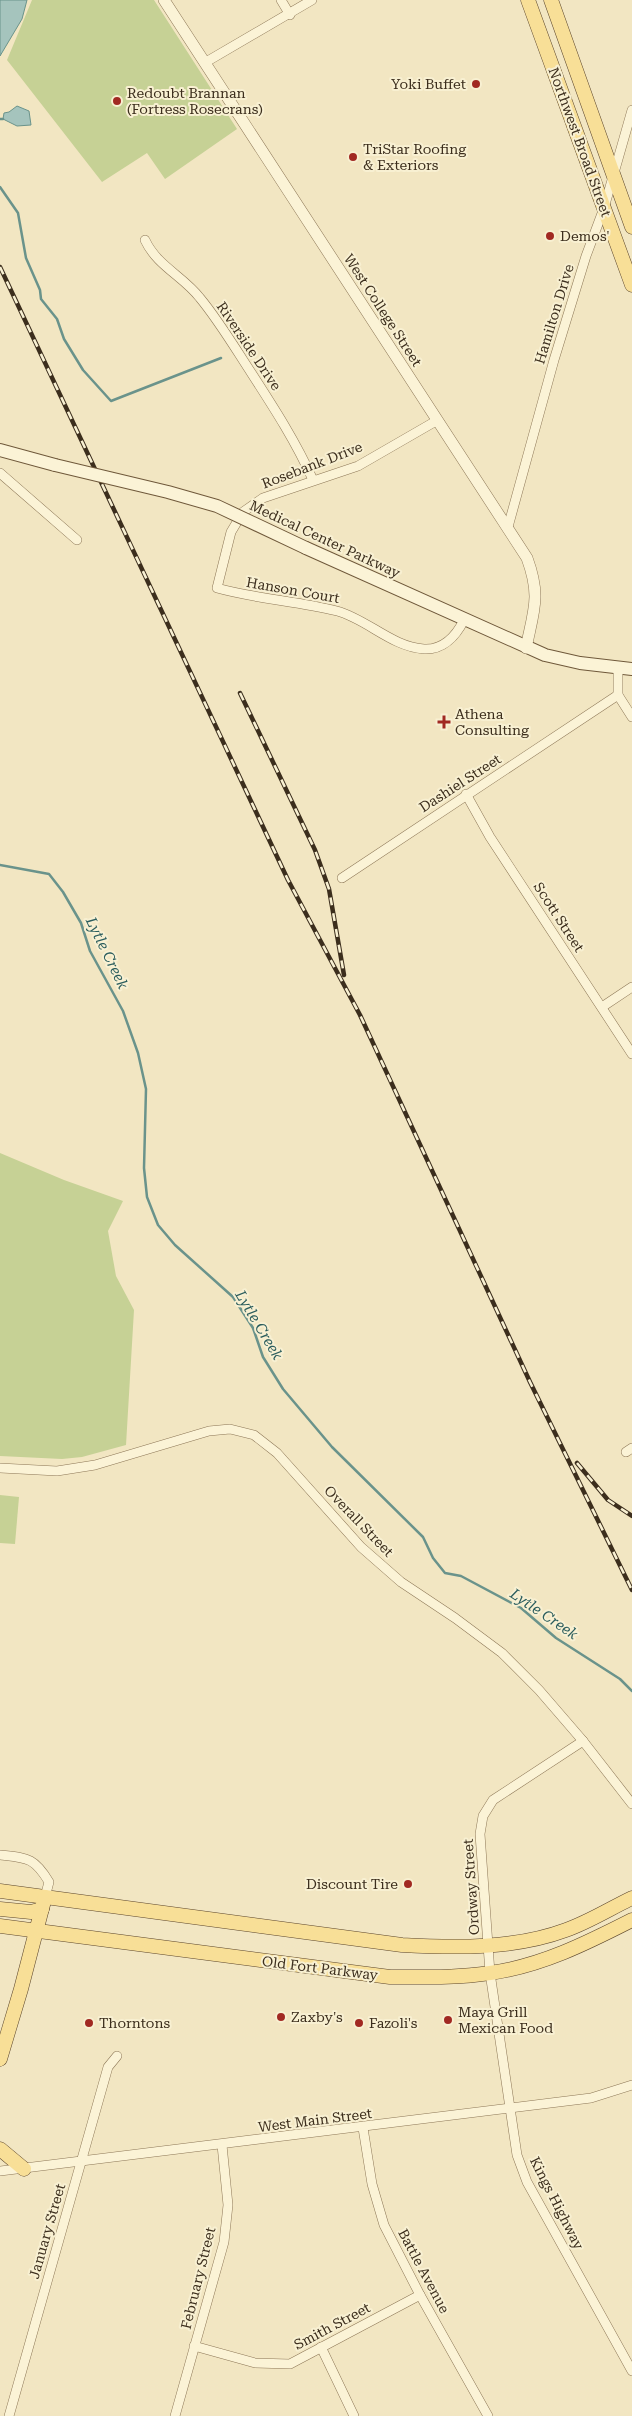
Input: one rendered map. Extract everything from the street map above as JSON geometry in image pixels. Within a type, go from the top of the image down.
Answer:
[{"type":"main road","points":[[529,4],[552,0]]},
{"type":"main road","name":"Northwest Broad Street","points":[[552,0],[632,227]]},
{"type":"main road","name":"Northwest Broad Street","points":[[529,4],[632,285]]},
{"type":"main road","name":"Medical Center Parkway","points":[[0,450],[168,492],[216,506],[526,648],[580,663],[632,669]]},
{"type":"main road","points":[[0,1891],[44,1903],[402,1945],[446,1947],[521,1941],[566,1930],[632,1898]]},
{"type":"main road","points":[[0,1909],[31,1912],[44,1903]]},
{"type":"main road","points":[[0,2059],[44,1903]]},
{"type":"main road","name":"Old Fort Parkway","points":[[0,1926],[390,1977],[449,1977],[490,1973],[531,1964],[578,1947],[632,1920]]},
{"type":"main road","points":[[0,2149],[24,2169]]},
{"type":"street","name":"West College Street","points":[[164,0],[206,62],[436,421],[527,558],[534,578],[536,597],[526,648]]},
{"type":"street","points":[[281,0],[290,15]]},
{"type":"street","points":[[206,62],[290,15],[312,0]]},
{"type":"street","name":"Hamilton Drive","points":[[508,527],[556,354],[586,256],[604,208],[632,110]]},
{"type":"street","name":"Riverside Drive","points":[[145,240],[151,252],[166,268],[199,296],[232,342],[300,450],[313,480]]},
{"type":"street","name":"Rosebank Drive","points":[[217,588],[231,532],[243,512],[263,498],[358,466],[436,421]]},
{"type":"street","points":[[0,473],[76,540]]},
{"type":"street","name":"Hanson Court","points":[[217,588],[239,595],[336,611],[353,616],[407,646],[424,649],[442,646],[459,631],[464,620]]},
{"type":"street","points":[[618,668],[618,695],[632,717]]},
{"type":"street","name":"Dashiel Street","points":[[342,878],[618,695]]},
{"type":"street","name":"Scott Street","points":[[466,794],[490,837],[632,1054]]},
{"type":"street","points":[[602,1006],[632,987]]},
{"type":"street","name":"Overall Street","points":[[0,1468],[57,1471],[95,1465],[209,1431],[230,1429],[254,1435],[277,1453],[361,1547],[388,1570],[502,1653],[539,1690],[583,1741],[632,1804]]},
{"type":"street","name":"Ordway Street","points":[[488,1945],[480,1834],[483,1816],[493,1800],[583,1741]]},
{"type":"street","points":[[0,1855],[24,1858],[39,1865],[49,1882],[44,1903]]},
{"type":"street","name":"Kings Highway","points":[[488,1945],[490,1973],[518,2155],[527,2182],[632,2371]]},
{"type":"street","name":"January Street","points":[[9,2416],[108,2067],[117,2056]]},
{"type":"street","name":"West Main Street","points":[[0,2171],[364,2128],[591,2098],[632,2085]]},
{"type":"street","name":"Battle Avenue","points":[[364,2128],[372,2184],[384,2224],[420,2295],[488,2416]]},
{"type":"street","name":"February Street","points":[[175,2416],[224,2242],[228,2205],[222,2145]]},
{"type":"street","name":"Smith Street","points":[[194,2346],[255,2363],[290,2364],[420,2295]]},
{"type":"street","points":[[321,2347],[354,2416]]},
{"type":"green space","points":[[32,0],[154,0],[237,129],[165,179],[147,153],[102,182],[7,60]]},
{"type":"green space","points":[[0,1153],[64,1180],[123,1201],[108,1231],[116,1276],[134,1310],[126,1445],[82,1457],[62,1459],[0,1456]]},
{"type":"green space","points":[[0,1495],[19,1497],[15,1544],[0,1543]]},
{"type":"water","points":[[0,0],[27,0],[22,19],[0,56]]},
{"type":"water","points":[[17,106],[29,111],[31,125],[17,126],[3,119],[4,113]]},
{"type":"waterway","points":[[0,187],[18,213],[26,258],[40,290],[41,299],[57,319],[64,339],[83,370],[111,401],[221,358]]},
{"type":"waterway","name":"Lytle Creek","points":[[0,865],[49,874],[63,892],[81,923],[90,951],[123,1011],[138,1053],[146,1089],[144,1168],[147,1197],[158,1225],[175,1245],[233,1297],[253,1328],[263,1357],[283,1389],[332,1447],[423,1537],[433,1558],[445,1573],[461,1576],[521,1608],[556,1638],[620,1679],[632,1691]]},
{"type":"railway","points":[[0,267],[288,880],[360,1015],[530,1382],[632,1590]]},
{"type":"railway","points":[[240,693],[315,850],[329,889],[344,975]]},
{"type":"railway","points":[[577,1463],[608,1500],[632,1516]]},
{"type":"place","name":"Yoki Buffet","points":[[476,84]]},
{"type":"place","name":"Redoubt Brannan (Fortress Rosecrans)","points":[[117,101]]},
{"type":"place","name":"TriStar Roofing & Exteriors","points":[[353,157]]},
{"type":"place","name":"Demos'","points":[[550,236]]},
{"type":"place","name":"Athena Consulting","points":[[444,722]]},
{"type":"place","name":"Discount Tire","points":[[408,1884]]},
{"type":"place","name":"Zaxby's","points":[[281,2017]]},
{"type":"place","name":"Maya Grill Mexican Food","points":[[448,2020]]},
{"type":"place","name":"Thorntons","points":[[89,2023]]},
{"type":"place","name":"Fazoli's","points":[[359,2023]]}]
